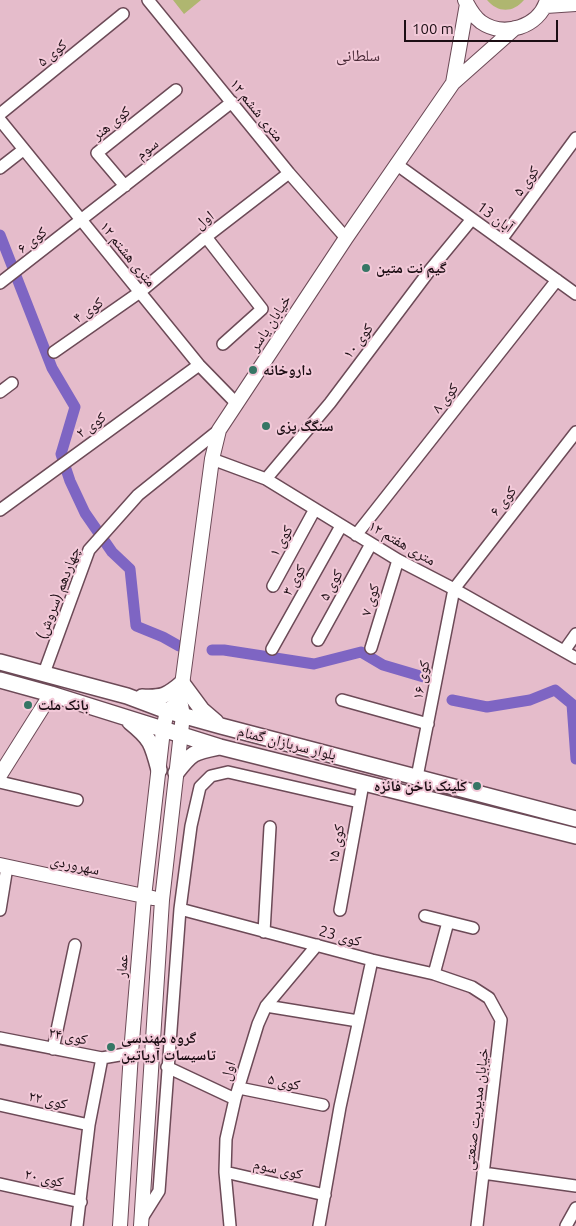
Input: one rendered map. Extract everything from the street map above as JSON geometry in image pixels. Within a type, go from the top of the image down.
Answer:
[{"type":"main road","name":"بلوار سربازان گمنام","points":[[0,662],[126,696],[167,711],[221,726],[576,819]]},
{"type":"main road","name":"بلوار سربازان گمنام","points":[[0,680],[121,715],[220,747],[576,836]]},
{"type":"main road","points":[[126,696],[159,698],[170,694],[182,683],[202,710],[221,726]]},
{"type":"main road","points":[[121,715],[146,736],[154,750],[159,770]]},
{"type":"main road","points":[[176,773],[188,757],[199,751],[220,747]]},
{"type":"street","name":"۱۲ متری ششم","points":[[148,0],[289,173],[346,238]]},
{"type":"street","points":[[466,2],[470,11],[481,22],[494,28],[509,30],[524,26],[537,18],[546,3],[576,4]]},
{"type":"street","name":"خیابان یاسر","points":[[452,83],[466,2]]},
{"type":"street","name":"کوی ۵","points":[[0,114],[124,14]]},
{"type":"street","name":"خیابان یاسر","points":[[183,715],[180,700],[182,683],[212,459],[219,430],[346,238],[452,83],[515,28]]},
{"type":"street","name":"کوی هنر","points":[[125,186],[97,153],[176,90]]},
{"type":"street","name":"سوم","points":[[82,220],[232,102]]},
{"type":"street","name":"۱۲ متری هشتم","points":[[0,120],[199,365],[237,404]]},
{"type":"street","name":"کوی ۵","points":[[502,240],[576,139]]},
{"type":"street","points":[[0,168],[23,150]]},
{"type":"street","name":"13 آبان","points":[[396,164],[576,294]]},
{"type":"street","name":"اول","points":[[140,292],[206,237],[289,173]]},
{"type":"street","name":"کوی ۱۰","points":[[266,479],[330,403],[430,270],[472,219]]},
{"type":"street","name":"کوی ۶","points":[[1,280],[82,220]]},
{"type":"street","points":[[206,237],[262,310],[223,344]]},
{"type":"street","name":"کوی ۸","points":[[356,535],[557,280]]},
{"type":"street","name":"کوی ۴","points":[[54,352],[140,292]]},
{"type":"street","name":"کوی ۲","points":[[0,510],[199,365]]},
{"type":"street","points":[[0,392],[12,383]]},
{"type":"street","name":"چهاردهم (سروش)","points":[[44,673],[89,550],[138,495],[219,430]]},
{"type":"street","name":"کوی ۶","points":[[454,589],[576,432]]},
{"type":"street","name":"۱۲ متری هفتم","points":[[212,459],[266,479],[398,560],[454,589],[576,658]]},
{"type":"street","name":"کوی ۱","points":[[273,586],[315,509]]},
{"type":"street","name":"کوی ۳","points":[[272,649],[341,526]]},
{"type":"street","name":"کوی ۵","points":[[318,640],[371,544]]},
{"type":"street","name":"کوی ۷","points":[[371,648],[398,560]]},
{"type":"street","name":"کوی ۱۶","points":[[417,777],[454,589]]},
{"type":"street","points":[[564,651],[576,634]]},
{"type":"street","points":[[0,775],[51,694]]},
{"type":"street","points":[[167,711],[180,700]]},
{"type":"street","points":[[342,700],[428,724]]},
{"type":"street","name":"عمار","points":[[120,1226],[131,1053],[144,897],[163,730],[167,711]]},
{"type":"street","points":[[141,1223],[162,900],[183,715]]},
{"type":"street","points":[[141,1223],[159,1190],[180,909],[191,826],[200,787],[211,776],[228,772],[359,802]]},
{"type":"street","points":[[0,782],[77,800]]},
{"type":"street","name":"کوی ۱۵","points":[[340,910],[363,784]]},
{"type":"street","points":[[170,823],[191,826]]},
{"type":"street","points":[[264,932],[270,827]]},
{"type":"street","points":[[0,910],[4,866]]},
{"type":"street","name":"سهروردی","points":[[4,866],[162,900]]},
{"type":"street","name":"کوی 23","points":[[180,909],[372,960],[434,974],[472,986],[489,998]]},
{"type":"street","points":[[425,916],[473,928]]},
{"type":"street","points":[[434,974],[448,922]]},
{"type":"street","points":[[53,1048],[75,945]]},
{"type":"street","name":"اول","points":[[230,1226],[225,1172],[226,1138],[258,1024],[266,1006],[317,945]]},
{"type":"street","points":[[319,1226],[340,1107],[372,960]]},
{"type":"street","name":"خیابان مدیریت صنعتی","points":[[477,1226],[501,1020],[489,998]]},
{"type":"street","points":[[266,1006],[358,1021]]},
{"type":"street","name":"کوی ۲۴","points":[[0,1038],[102,1058],[131,1053]]},
{"type":"street","points":[[77,1226],[90,1125],[102,1058]]},
{"type":"street","name":"کوی ۵","points":[[167,1067],[237,1094],[323,1105]]},
{"type":"street","name":"کوی ۲۲","points":[[0,1105],[90,1125]]},
{"type":"street","name":"کوی سوم","points":[[225,1172],[325,1195]]},
{"type":"street","points":[[483,1173],[576,1186]]},
{"type":"street","name":"کوی ۲۰","points":[[0,1184],[81,1202]]},
{"type":"street","points":[[566,1226],[576,1208]]},
{"type":"green space","points":[[173,0],[201,0],[184,14]]},
{"type":"green space","points":[[487,0],[524,0],[515,7],[505,10],[496,7]]},
{"type":"waterway","points":[[0,235],[52,368],[75,407],[61,454],[70,481],[85,513],[112,552],[130,569],[136,626],[179,646]]},
{"type":"waterway","points":[[212,650],[224,650],[314,664],[361,652],[383,665],[427,678]]},
{"type":"waterway","points":[[452,700],[487,707],[530,700],[555,690],[572,704],[576,759]]},
{"type":"place","name":"گیم نت متین","points":[[366,268]]},
{"type":"place","name":"داروخانه","points":[[253,370]]},
{"type":"place","name":"سنگگ پزی","points":[[266,426]]},
{"type":"place","name":"بانک ملت","points":[[28,705]]},
{"type":"place","name":"کلینک ناخن فائزه","points":[[477,786]]},
{"type":"place","name":"گروه مهندسی تاسیسات آریاتین","points":[[111,1047]]},
{"type":"district","name":"سلطانی","points":[[358,56]]}]
